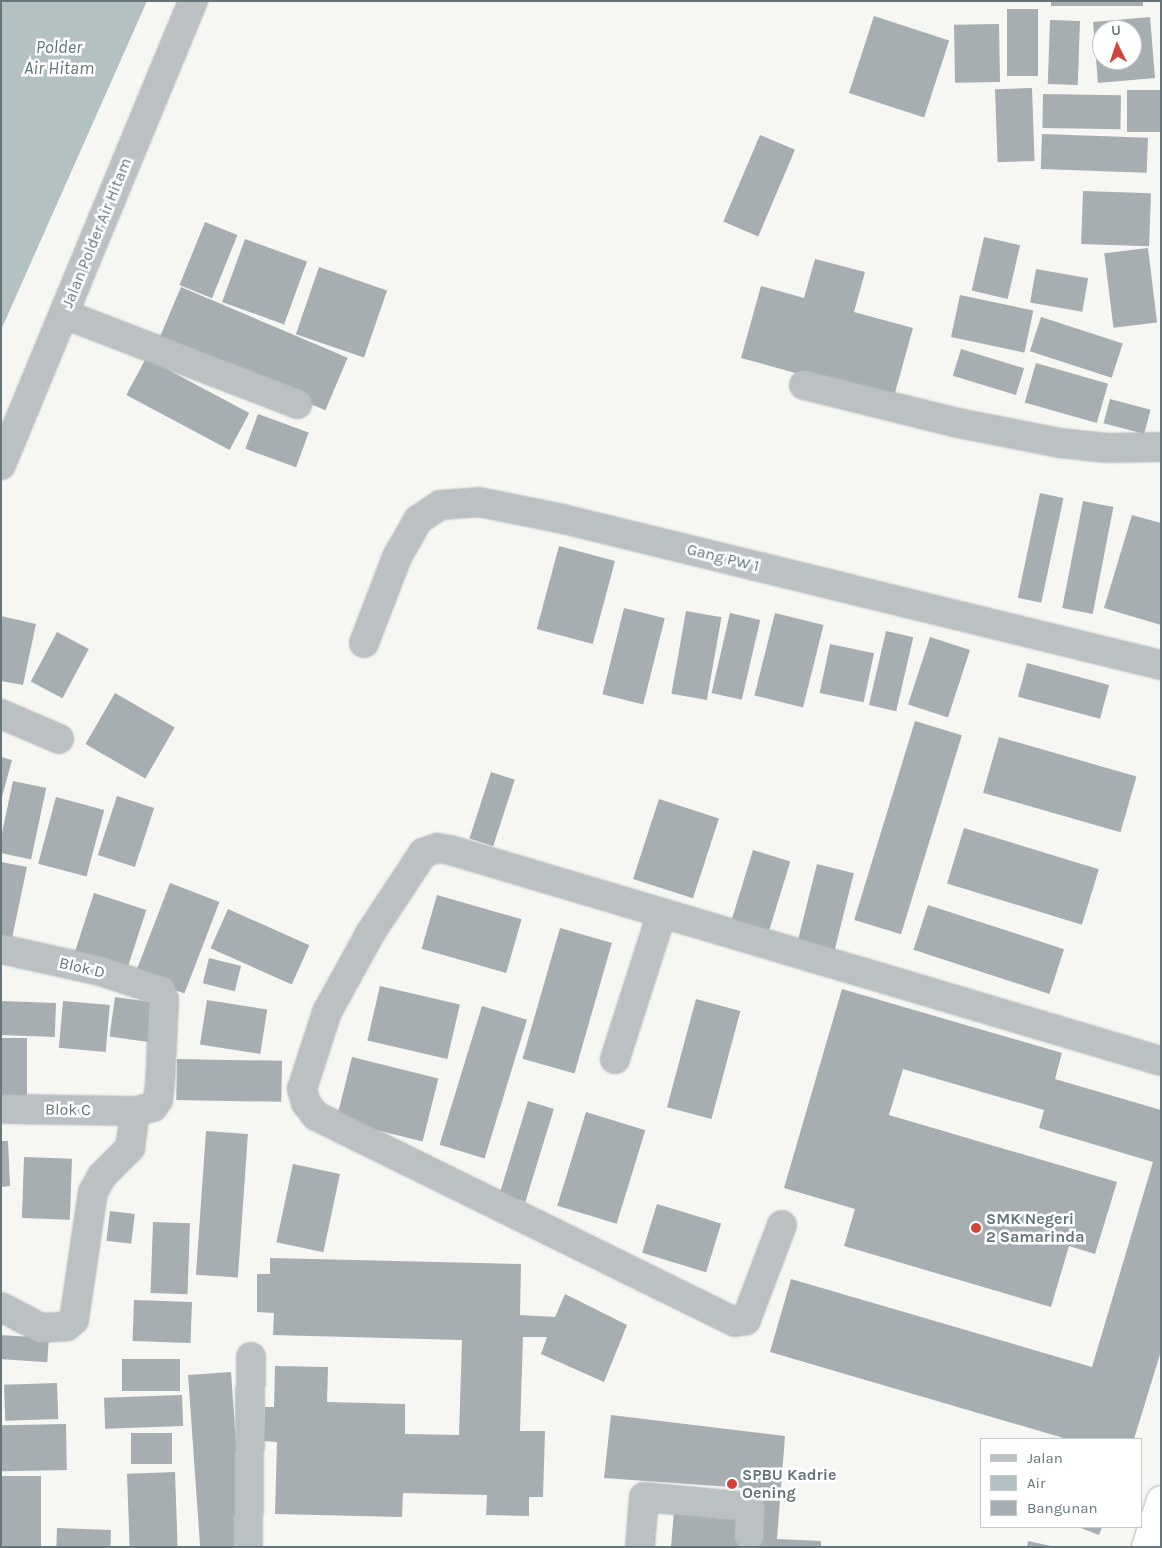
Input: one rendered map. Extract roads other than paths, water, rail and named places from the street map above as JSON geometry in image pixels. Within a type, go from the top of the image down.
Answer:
[{"type":"highway","points":[[1146,1547],[1161,1500]]},
{"type":"street","name":"Jalan Polder Air Hitam","points":[[1,465],[193,1]]},
{"type":"street","points":[[64,314],[297,404]]},
{"type":"street","points":[[804,385],[958,423],[1060,443],[1107,448],[1161,447]]},
{"type":"street","name":"Gang PW 1","points":[[364,643],[397,557],[418,520],[440,505],[479,502],[563,519],[1161,665]]},
{"type":"street","points":[[1,714],[59,739]]},
{"type":"street","points":[[782,1225],[746,1320],[725,1320],[316,1116],[306,1103],[302,1089],[327,1012],[371,932],[423,853],[437,848],[450,850],[1161,1061]]},
{"type":"street","points":[[615,1059],[662,913]]},
{"type":"street","name":"Blok D","points":[[1,950],[100,971],[161,991],[164,1000],[158,1100],[148,1110],[135,1111]]},
{"type":"street","name":"Blok C","points":[[1,1109],[135,1111]]},
{"type":"street","points":[[1,1307],[41,1328],[67,1326],[74,1320],[92,1192],[102,1176],[130,1148],[135,1111]]},
{"type":"street","points":[[248,1547],[251,1357]]},
{"type":"street","points":[[640,1547],[644,1497],[750,1507],[749,1536]]},
{"type":"water","name":"Polder Air Hitam","points":[[1,1],[147,1],[1,330]]},
{"type":"place","name":"SMK Negeri 2 Samarinda","points":[[976,1228]]},
{"type":"place","name":"SPBU Kadrie Oening","points":[[732,1484]]}]
